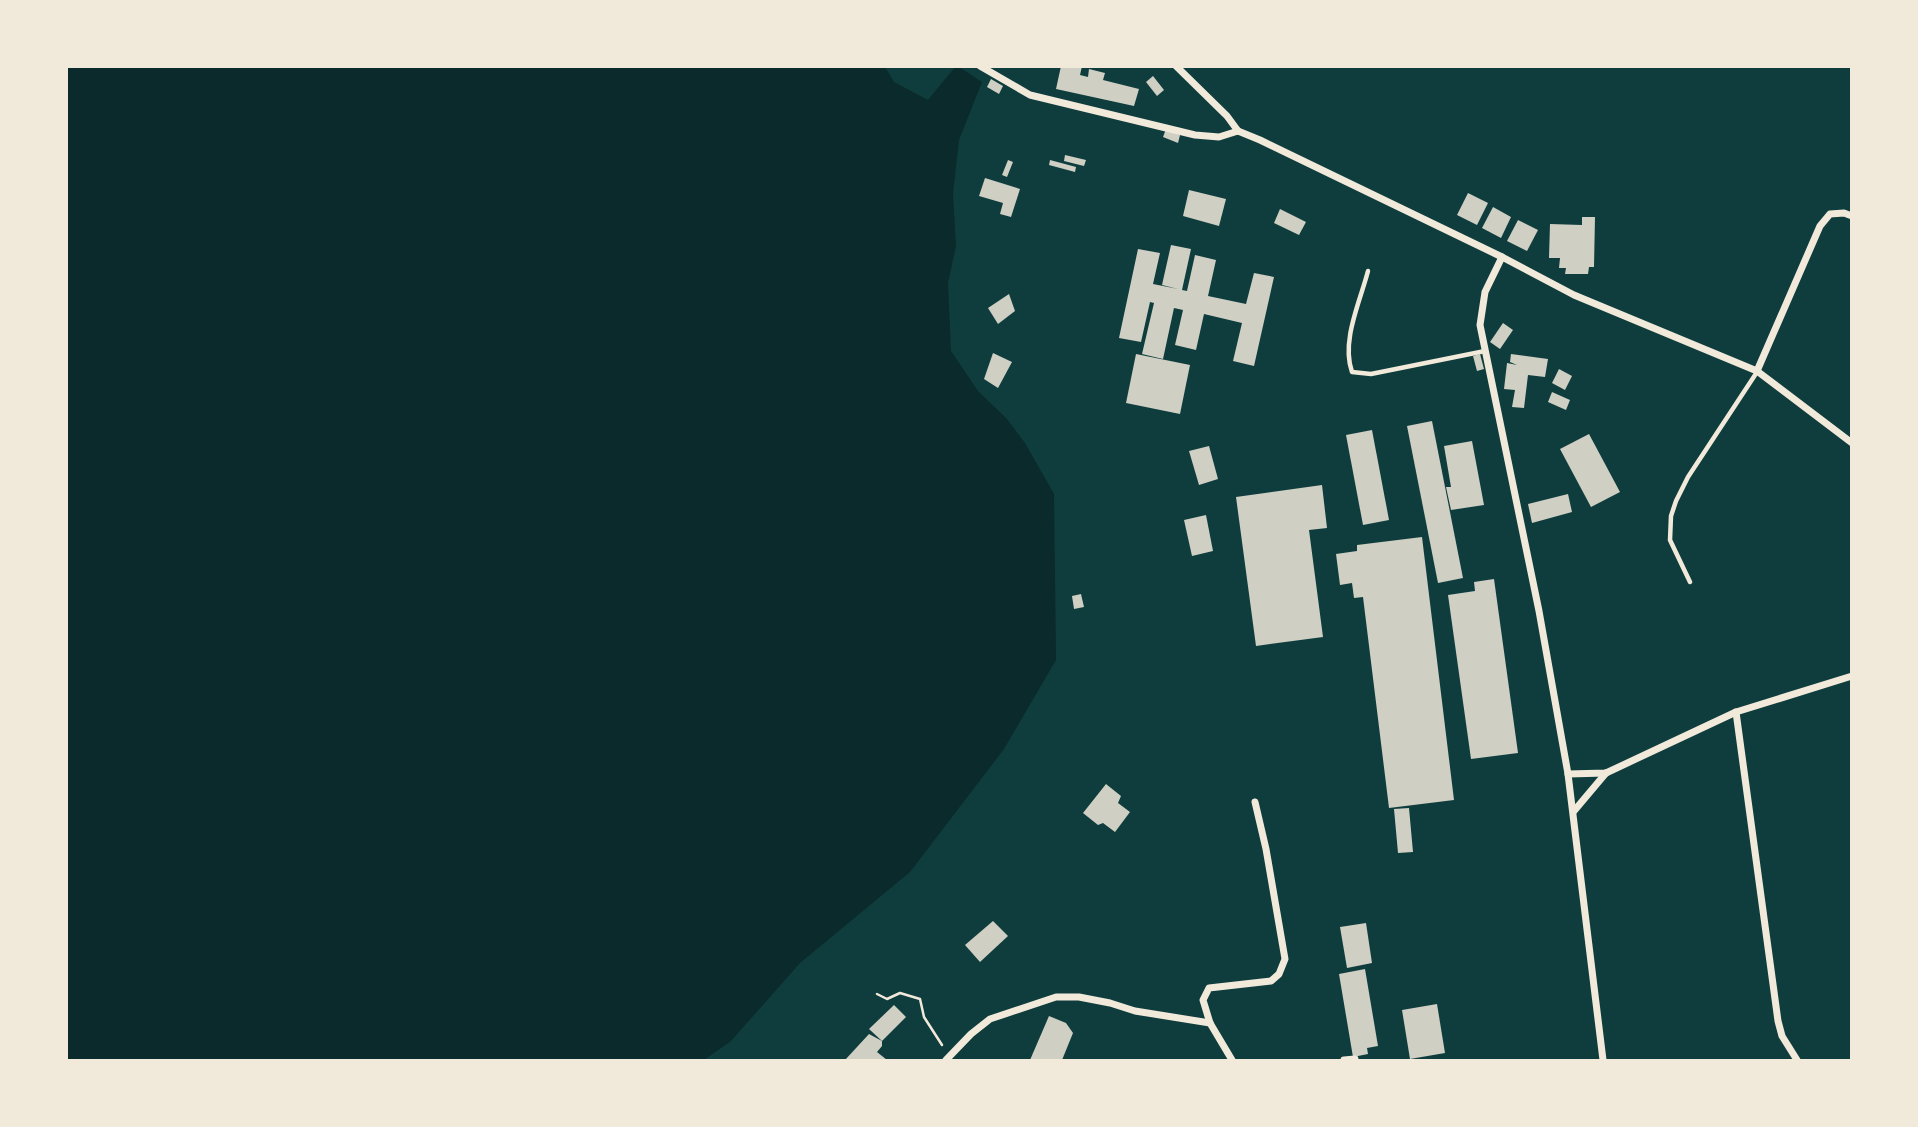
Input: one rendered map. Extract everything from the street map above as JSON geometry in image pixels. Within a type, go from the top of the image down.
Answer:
[{"type":"street","points":[[981,66],[1023,92],[1046,99],[1207,137],[1219,137],[1238,131]]},
{"type":"street","points":[[1176,66],[1227,116],[1238,131],[1304,159],[1574,295],[1757,371],[1852,443]]},
{"type":"street","points":[[1757,371],[1820,226],[1830,214],[1844,213],[1852,216]]},
{"type":"street","points":[[1502,257],[1489,281],[1480,316],[1539,611],[1568,774],[1603,1060]]},
{"type":"street","points":[[1568,774],[1606,773],[1736,712],[1852,676]]},
{"type":"street","points":[[1736,712],[1778,1021],[1782,1036],[1797,1060]]},
{"type":"street","points":[[1574,811],[1606,773]]},
{"type":"street","points":[[1232,1060],[1210,1023],[1203,1000],[1209,988],[1271,981],[1279,974],[1286,959],[1255,802]]},
{"type":"street","points":[[948,1059],[971,1034],[990,1019],[1056,997],[1079,997],[1135,1011],[1210,1023]]},
{"type":"street","points":[[1344,1060],[1355,1059]]},
{"type":"lane","points":[[1368,271],[1350,337],[1347,359],[1352,372],[1371,374],[1486,351]]},
{"type":"lane","points":[[1690,582],[1670,540],[1671,516],[1688,477],[1757,371]]},
{"type":"path","points":[[877,993],[887,999],[900,993],[920,999],[924,1017],[948,1059]]},
{"type":"water","points":[[67,67],[885,67],[894,82],[928,100],[955,67],[982,82],[959,140],[953,194],[956,246],[948,283],[951,351],[978,391],[1007,419],[1025,443],[1054,494],[1056,660],[1004,749],[910,872],[800,963],[731,1041],[704,1060],[67,1060]]},
{"type":"building","points":[[1061,66],[1082,66],[1080,75],[1088,77],[1089,69],[1105,73],[1103,80],[1139,89],[1134,106],[1056,89]]},
{"type":"building","points":[[1153,76],[1164,90],[1157,96],[1146,82]]},
{"type":"building","points":[[991,79],[1003,86],[999,94],[987,87]]},
{"type":"building","points":[[1166,129],[1180,135],[1178,143],[1163,137]]},
{"type":"building","points":[[1065,155],[1086,160],[1084,166],[1064,161]]},
{"type":"building","points":[[1008,160],[1013,162],[1007,177],[1002,175]]},
{"type":"building","points":[[1050,160],[1076,167],[1075,172],[1049,165]]},
{"type":"building","points":[[985,178],[1020,189],[1011,217],[1000,214],[1003,203],[979,196]]},
{"type":"building","points":[[1189,190],[1226,199],[1219,226],[1183,216]]},
{"type":"building","points":[[1468,193],[1488,203],[1477,225],[1457,215]]},
{"type":"building","points":[[1493,207],[1511,217],[1501,238],[1482,228]]},
{"type":"building","points":[[1280,209],[1306,222],[1299,235],[1274,223]]},
{"type":"building","points":[[1582,217],[1595,217],[1594,267],[1589,267],[1588,274],[1565,274],[1566,268],[1559,268],[1560,258],[1549,258],[1550,224],[1582,225]]},
{"type":"building","points":[[1518,220],[1538,230],[1527,251],[1507,241]]},
{"type":"building","points":[[1171,245],[1191,249],[1182,290],[1187,291],[1195,255],[1216,260],[1208,296],[1246,304],[1254,273],[1274,277],[1254,366],[1233,361],[1242,323],[1204,314],[1196,350],[1175,345],[1183,310],[1174,308],[1163,359],[1142,354],[1154,303],[1150,302],[1141,342],[1119,338],[1138,249],[1160,253],[1153,284],[1178,289],[1162,285]]},
{"type":"building","points":[[1009,294],[1015,311],[998,324],[988,308]]},
{"type":"building","points":[[1503,323],[1513,330],[1500,349],[1490,342]]},
{"type":"building","points":[[993,353],[1012,362],[998,388],[984,379]]},
{"type":"building","points":[[1136,354],[1190,365],[1180,414],[1126,403]]},
{"type":"building","points":[[1480,354],[1484,369],[1477,371],[1473,356]]},
{"type":"building","points":[[1511,354],[1548,359],[1545,377],[1528,375],[1524,408],[1512,407],[1515,390],[1504,389],[1507,363],[1517,365],[1510,362]]},
{"type":"building","points":[[1559,369],[1572,376],[1565,390],[1552,383]]},
{"type":"building","points":[[1552,392],[1570,400],[1566,410],[1548,402]]},
{"type":"building","points":[[1432,421],[1463,578],[1438,583],[1407,426]]},
{"type":"building","points":[[1372,430],[1389,520],[1363,525],[1346,435]]},
{"type":"building","points":[[1589,434],[1620,492],[1591,507],[1560,449]]},
{"type":"building","points":[[1472,441],[1484,505],[1451,510],[1446,487],[1451,487],[1444,446]]},
{"type":"building","points":[[1209,446],[1218,479],[1199,485],[1189,451]]},
{"type":"building","points":[[1322,485],[1327,528],[1309,530],[1323,637],[1256,646],[1236,497]]},
{"type":"building","points":[[1568,494],[1572,512],[1532,523],[1528,504]]},
{"type":"building","points":[[1206,515],[1213,551],[1192,556],[1184,520]]},
{"type":"building","points":[[1422,537],[1454,800],[1389,808],[1363,597],[1354,598],[1352,583],[1340,585],[1336,554],[1357,551],[1357,545]]},
{"type":"building","points":[[1494,579],[1518,753],[1471,759],[1448,595],[1475,591],[1474,582]]},
{"type":"building","points":[[1081,594],[1084,607],[1074,609],[1072,596]]},
{"type":"building","points":[[1106,784],[1121,796],[1118,803],[1130,812],[1115,832],[1103,823],[1098,825],[1083,813]]},
{"type":"building","points":[[1409,808],[1413,852],[1398,853],[1394,809]]},
{"type":"building","points":[[993,921],[1008,936],[980,962],[965,945]]},
{"type":"building","points":[[1366,923],[1372,963],[1347,968],[1340,927]]},
{"type":"building","points":[[1365,969],[1378,1046],[1367,1048],[1368,1054],[1353,1057],[1339,974]]},
{"type":"building","points":[[1437,1004],[1445,1053],[1410,1059],[1402,1010]]},
{"type":"building","points":[[894,1005],[906,1017],[882,1041],[869,1029]]},
{"type":"building","points":[[1049,1016],[1066,1023],[1073,1033],[1062,1060],[1030,1060]]},
{"type":"building","points":[[869,1034],[882,1041],[877,1052],[887,1060],[845,1060]]}]
